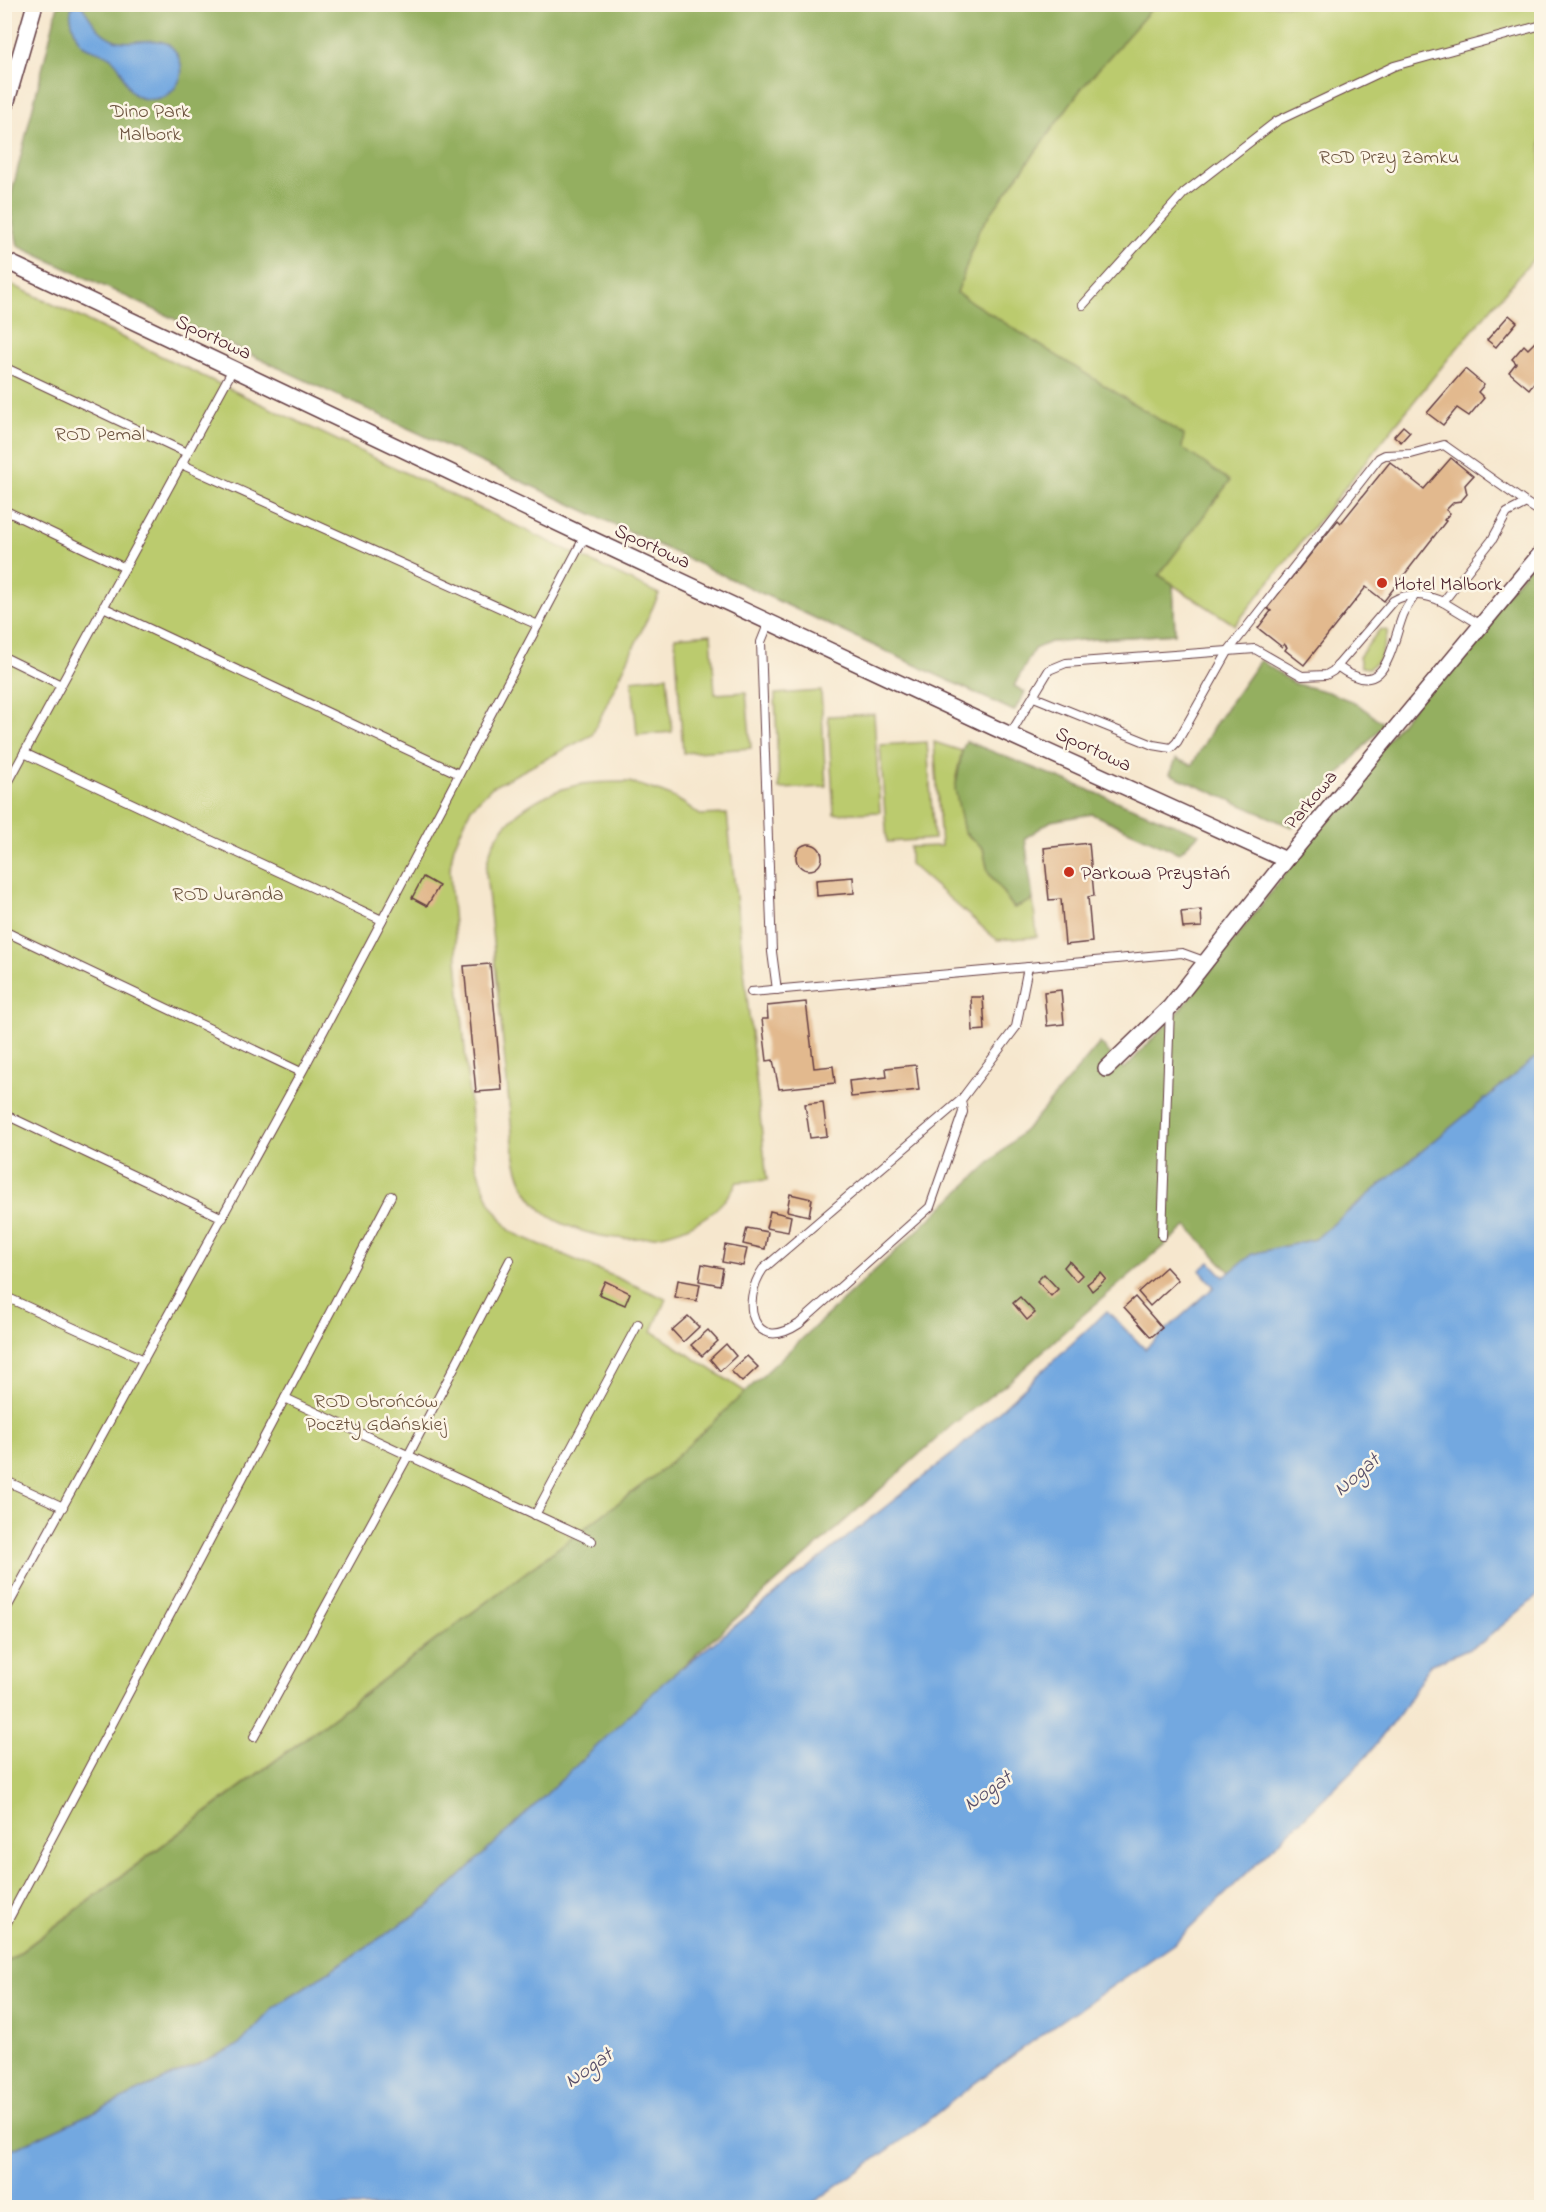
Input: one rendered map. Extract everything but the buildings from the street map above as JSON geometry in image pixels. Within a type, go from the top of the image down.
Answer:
[{"type":"street","points":[[4,111],[35,4]]},
{"type":"street","name":"Sportowa","points":[[4,260],[993,727],[1011,733],[1286,860]]},
{"type":"street","name":"Parkowa","points":[[1106,1069],[1170,1007],[1286,860],[1542,552]]},
{"type":"lane","points":[[1083,305],[1184,193],[1277,121],[1394,66],[1542,25]]},
{"type":"lane","points":[[4,367],[187,453]]},
{"type":"lane","points":[[4,790],[233,369]]},
{"type":"lane","points":[[1034,697],[1153,745],[1171,748],[1177,742],[1229,650],[1379,458],[1385,455],[1411,454],[1444,445],[1542,513]]},
{"type":"lane","points":[[181,464],[538,625]]},
{"type":"lane","points":[[1443,602],[1492,540],[1507,513],[1526,503]]},
{"type":"lane","points":[[4,510],[125,568]]},
{"type":"lane","points":[[4,1613],[302,1072],[585,536]]},
{"type":"lane","points":[[1337,666],[1355,678],[1371,678],[1380,674],[1389,658],[1404,613],[1415,595]]},
{"type":"lane","points":[[1011,733],[1049,670],[1065,663],[1255,649],[1302,676],[1326,675],[1337,666],[1393,602],[1402,596],[1430,596],[1481,625]]},
{"type":"lane","points":[[103,607],[459,774]]},
{"type":"lane","points":[[769,622],[761,642],[772,952],[777,990]]},
{"type":"lane","points":[[4,657],[61,685]]},
{"type":"lane","points":[[24,753],[382,920]]},
{"type":"lane","points":[[4,931],[302,1072]]},
{"type":"lane","points":[[751,992],[1182,953],[1204,962]]},
{"type":"lane","points":[[961,1100],[963,1112],[930,1208],[799,1324],[782,1332],[771,1333],[760,1329],[753,1321],[751,1298],[756,1278],[763,1269],[961,1100],[1016,1027],[1028,967]]},
{"type":"lane","points":[[1162,1236],[1170,1007]]},
{"type":"lane","points":[[4,1114],[223,1218]]},
{"type":"lane","points":[[4,1928],[391,1196]]},
{"type":"lane","points":[[254,1737],[408,1456],[510,1260]]},
{"type":"lane","points":[[4,1296],[144,1360]]},
{"type":"lane","points":[[535,1515],[638,1324]]},
{"type":"lane","points":[[285,1398],[592,1541]]},
{"type":"lane","points":[[4,1480],[63,1507]]},
{"type":"green space","name":"Dino Park Malbork","points":[[58,5],[1155,5],[1081,89],[979,230],[957,293],[1184,435],[1182,448],[1230,481],[1159,575],[1173,584],[1175,634],[1050,642],[1034,649],[1014,686],[1025,692],[1014,711],[18,246],[9,204]]},
{"type":"green space","name":"ROD Przy Zamku","points":[[308,5],[1541,5],[1541,250],[1448,359],[1235,625],[1173,585],[1175,634],[1050,642],[1034,649],[1014,686],[1025,692],[1014,711],[206,334]]},
{"type":"green space","points":[[4,281],[659,594],[592,735],[492,787],[471,808],[454,846],[450,867],[451,891],[475,1163],[490,1203],[511,1232],[666,1299],[652,1331],[746,1392],[662,1470],[4,1964]]},
{"type":"green space","points":[[1541,552],[1541,1053],[1315,1239],[1252,1254],[1230,1272],[1187,1226],[1010,1381],[952,1425],[665,1682],[429,1906],[274,2007],[239,2045],[5,2153],[5,1964],[662,1470],[1031,1124],[1100,1043],[1124,1069],[1182,1008],[1402,721]]},
{"type":"green space","points":[[1380,629],[1388,631],[1380,659],[1369,668],[1361,667],[1359,657]]},
{"type":"green space","points":[[711,634],[715,694],[746,692],[751,748],[683,753],[675,637]]},
{"type":"green space","points":[[1260,660],[1293,683],[1328,692],[1356,703],[1384,724],[1292,827],[1170,774],[1176,759],[1192,765],[1216,723]]},
{"type":"green space","points":[[667,676],[672,732],[637,735],[632,680]]},
{"type":"green space","points":[[821,691],[826,787],[779,789],[775,694]]},
{"type":"green space","points":[[874,714],[880,812],[834,814],[828,716]]},
{"type":"green space","points":[[966,741],[1199,834],[1179,853],[1092,814],[1051,821],[1025,838],[1033,900],[1014,908],[988,872],[983,848],[964,832],[955,789]]},
{"type":"green space","points":[[927,742],[934,839],[887,842],[880,745]]},
{"type":"green space","points":[[934,742],[962,751],[956,777],[964,832],[983,848],[988,872],[1014,908],[1033,900],[1037,937],[997,940],[910,864],[910,847],[941,846]]},
{"type":"green space","points":[[629,782],[667,794],[700,815],[727,814],[767,1180],[737,1182],[725,1200],[709,1215],[690,1226],[669,1233],[625,1238],[582,1231],[556,1220],[536,1204],[520,1177],[514,1153],[486,872],[489,854],[496,839],[506,825],[533,802],[549,794],[583,784]]},
{"type":"water","points":[[73,5],[81,5],[99,30],[115,40],[124,42],[152,40],[169,45],[176,52],[182,67],[179,80],[172,91],[166,96],[144,99],[130,91],[121,71],[112,59],[80,42],[71,18]]},
{"type":"water","name":"Nogat","points":[[1541,1053],[1541,1593],[1481,1643],[1430,1665],[1401,1712],[1366,1757],[1175,1943],[1044,2033],[975,2083],[912,2133],[807,2207],[5,2207],[5,2153],[239,2045],[274,2007],[429,1906],[664,1682],[956,1451],[1107,1311],[1145,1349],[1214,1287],[1200,1270],[1210,1262],[1224,1277],[1252,1254],[1315,1239]]},
{"type":"place","name":"Hotel Malbork","points":[[1382,583]]},
{"type":"place","name":"Parkowa Przystań","points":[[1069,872]]},
{"type":"park label","name":"ROD Pemal","points":[[100,433]]},
{"type":"park label","name":"ROD Juranda","points":[[228,893]]},
{"type":"park label","name":"ROD Obrońców Poczty Gdańskiej","points":[[376,1412]]}]
